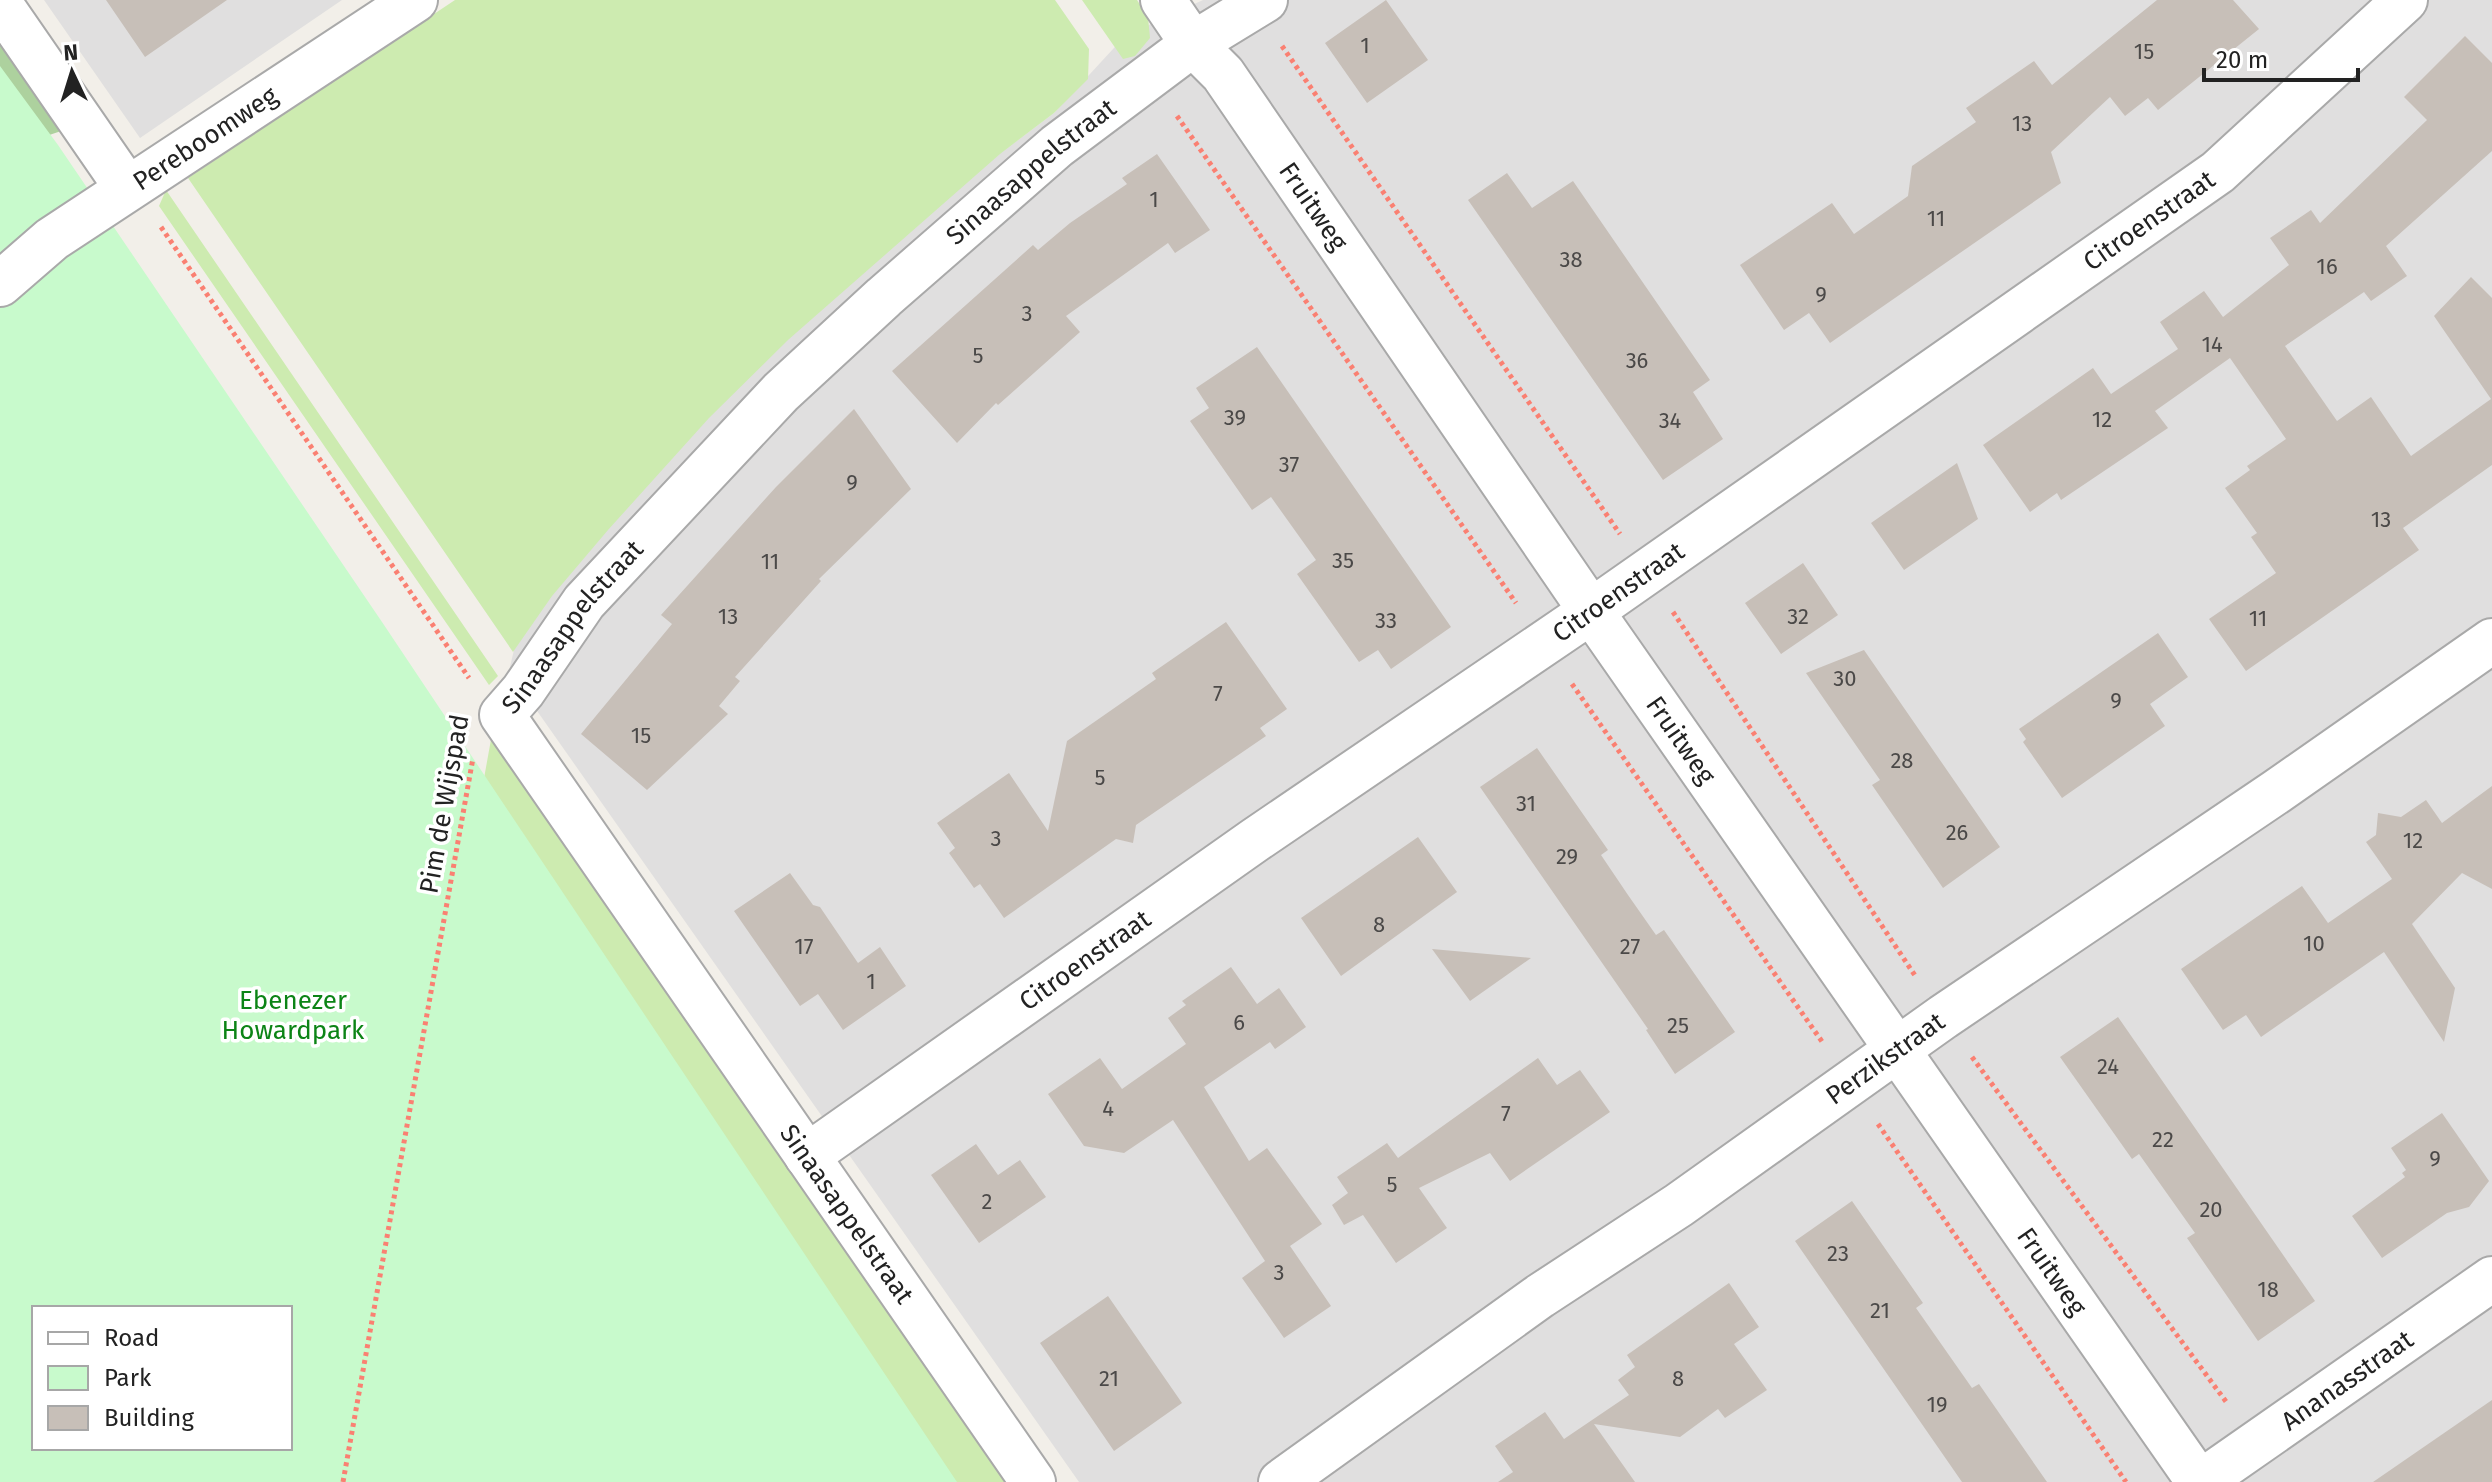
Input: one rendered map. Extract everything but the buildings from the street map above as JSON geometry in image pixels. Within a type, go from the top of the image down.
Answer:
[{"type":"street","name":"Pereboomweg","points":[[0,284],[52,239],[415,0]]},
{"type":"street","name":"Fruitweg","points":[[1163,0],[1193,44],[1223,74],[1591,611],[2200,1482]]},
{"type":"street","name":"Citroenstraat","points":[[807,1156],[1255,840],[1591,611],[2218,172],[2405,0]]},
{"type":"street","name":"Sinaasappelstraat","points":[[1033,1482],[502,715],[584,602],[781,392],[1057,146],[1193,44],[1260,3]]},
{"type":"street","points":[[0,4],[127,188]]},
{"type":"street","name":"Perzikstraat","points":[[1281,1482],[1540,1296],[1679,1205],[1897,1048],[2276,792],[2492,641]]},
{"type":"street","name":"Ananasstraat","points":[[2200,1482],[2492,1279]]},
{"type":"path","points":[[1260,3],[1943,1017],[2257,1443]]},
{"type":"path","points":[[1136,85],[1177,116],[2126,1482]]},
{"type":"path","name":"Pim de Wijspad","points":[[127,188],[148,210],[474,686]]},
{"type":"path","name":"Pim de Wijspad","points":[[343,1482],[475,744]]},
{"type":"shaded area","points":[[44,0],[342,0],[140,138]]},
{"type":"shaded area","points":[[1203,0],[2492,0],[2492,1482],[1079,1482],[509,671],[528,591],[749,341],[1054,113],[1125,36]]},
{"type":"green space","points":[[455,0],[1055,0],[1089,49],[1088,79],[1054,113],[1000,154],[788,340],[709,418],[552,596],[513,652],[188,178]]},
{"type":"green space","points":[[1082,0],[1137,0],[1148,17],[1150,38],[1135,56],[1123,59]]},
{"type":"green space","points":[[0,35],[67,129],[14,147],[0,148]]},
{"type":"green space","name":"Ebenezer Howardpark","points":[[0,66],[58,145],[382,622],[957,1482],[0,1482]]},
{"type":"green space","points":[[166,190],[498,676],[489,685],[159,206]]},
{"type":"green space","points":[[492,734],[1008,1482],[357,1482]]}]
